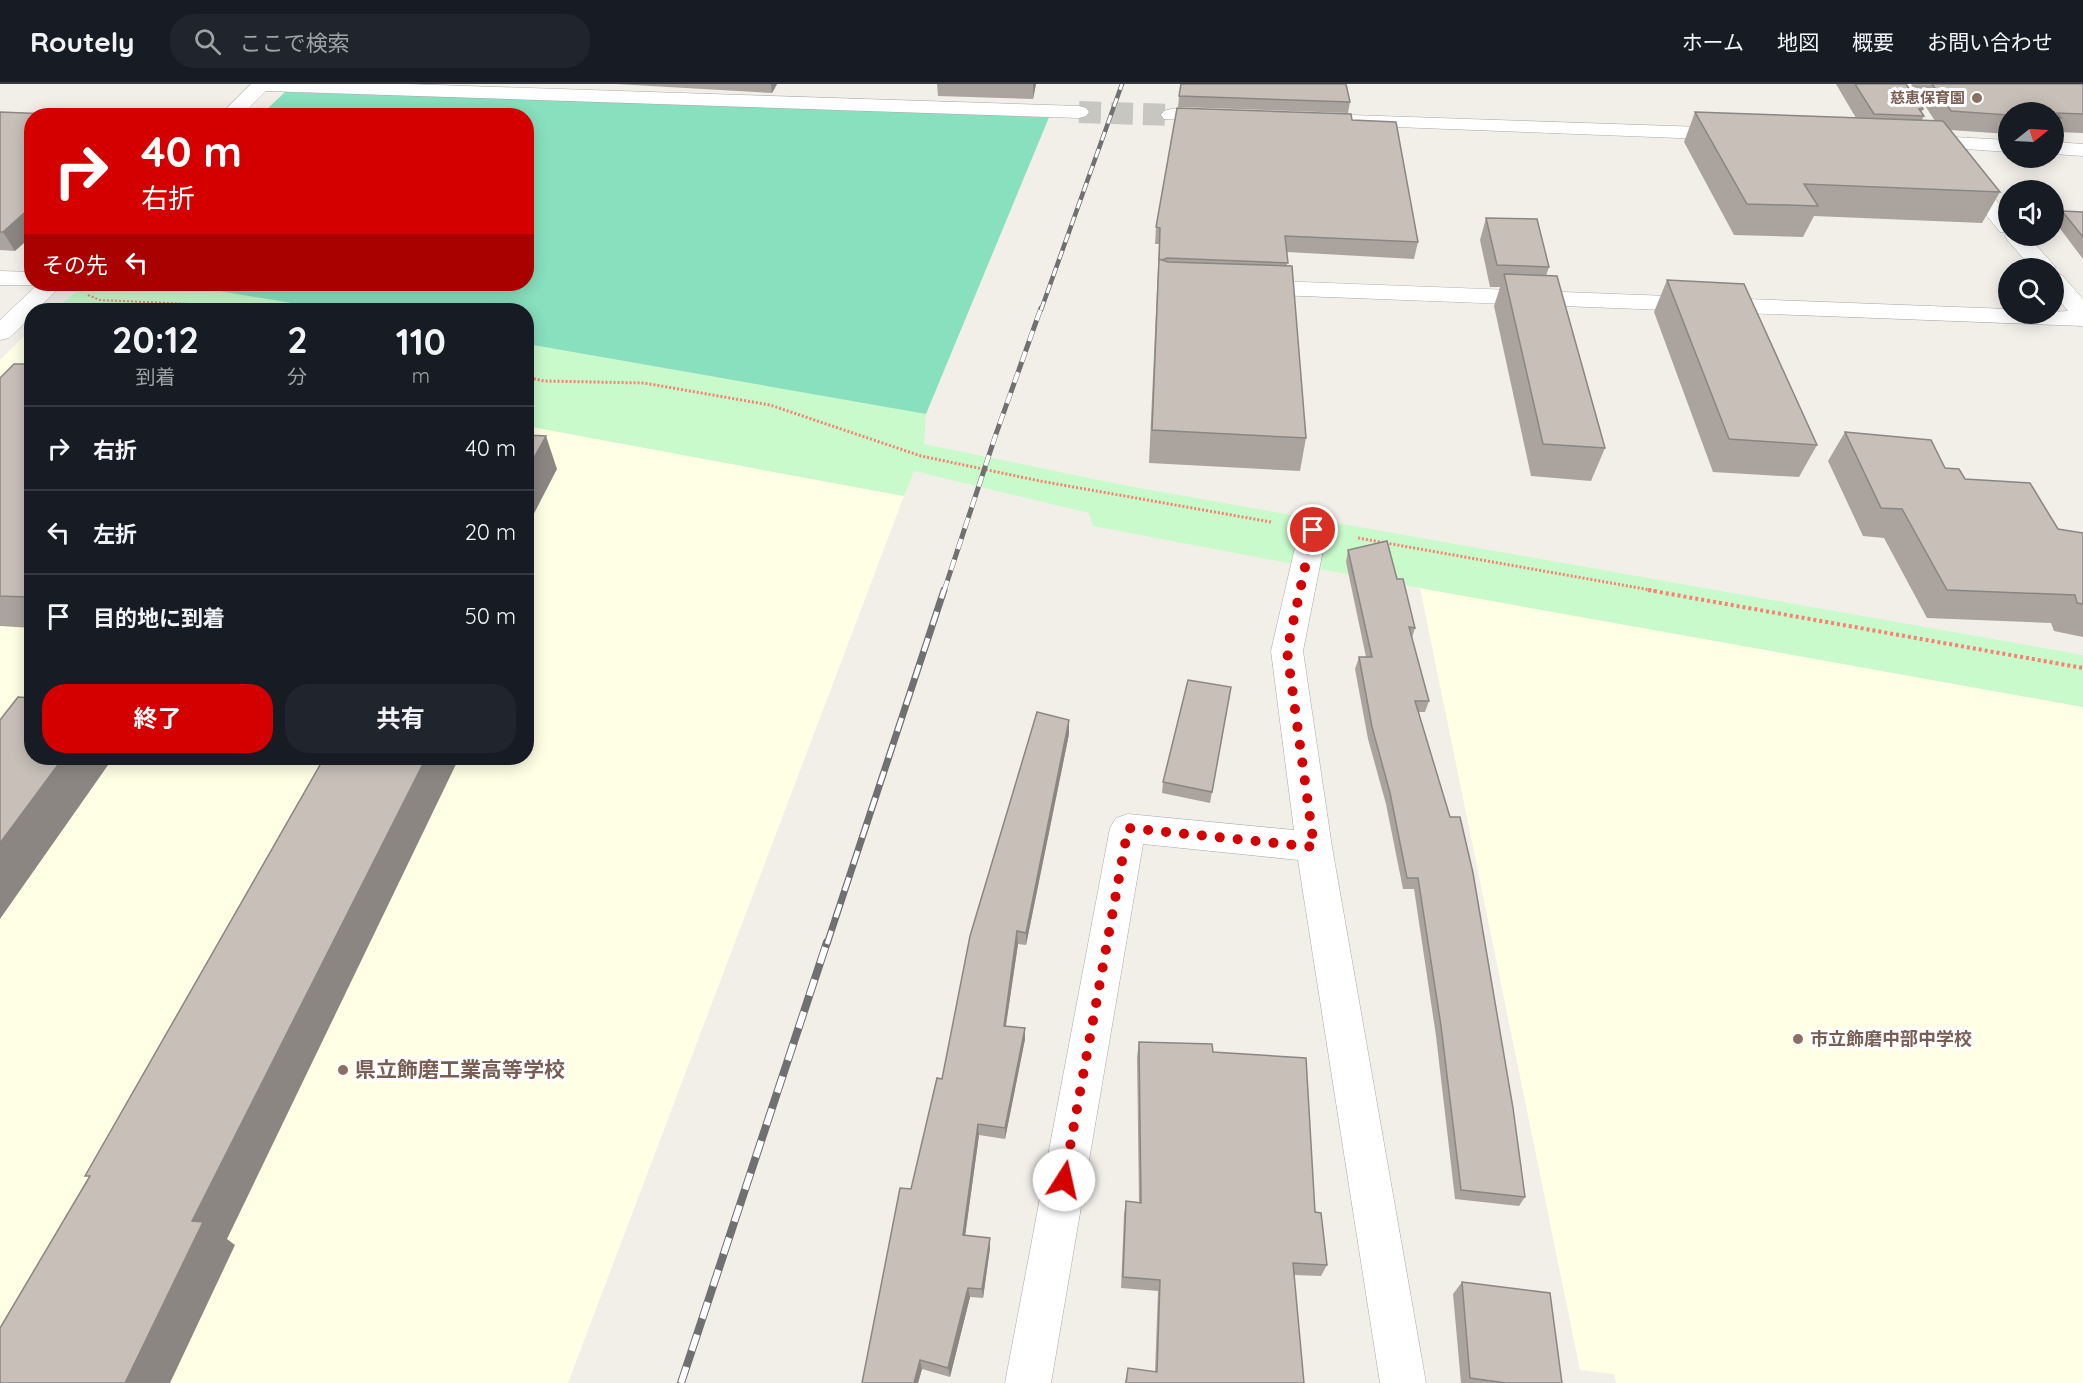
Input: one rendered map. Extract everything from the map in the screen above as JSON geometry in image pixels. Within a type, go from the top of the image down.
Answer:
[{"type":"street","points":[[790,102],[800,84]]},
{"type":"street","points":[[238,108],[262,85],[1079,112]]},
{"type":"street","points":[[1171,115],[1243,117]]},
{"type":"street","points":[[1326,120],[1745,135]]},
{"type":"street","points":[[1923,122],[1936,142],[1998,215]]},
{"type":"street","points":[[1900,140],[1998,145]]},
{"type":"street","points":[[2064,149],[2083,150]]},
{"type":"street","points":[[2025,246],[2035,258]]},
{"type":"street","points":[[0,278],[24,279]]},
{"type":"street","points":[[1226,286],[2083,319]]},
{"type":"street","points":[[31,303],[44,291]]},
{"type":"street","points":[[2064,291],[2083,314]]},
{"type":"street","points":[[0,333],[24,310]]},
{"type":"street","points":[[1313,530],[1287,651],[1314,847],[1403,1383]]},
{"type":"street","points":[[1028,1383],[1128,828],[1314,847]]},
{"type":"path","points":[[82,292],[100,300],[168,303]]},
{"type":"shaded area","name":"県立飾磨工業高等学校","points":[[24,336],[24,765],[534,765],[534,427],[904,496],[568,1383],[0,1383],[0,360]]},
{"type":"shaded area","name":"市立飾磨中部中学校","points":[[1420,588],[2083,707],[2083,1383],[1616,1383],[1614,1374],[1580,1370]]},
{"type":"green space","points":[[285,92],[1050,115],[926,414],[534,345],[534,303],[291,303],[219,291],[534,291],[534,108],[268,108]]},
{"type":"green space","points":[[77,291],[219,291],[291,303],[63,303]]},
{"type":"green space","points":[[534,345],[926,414],[924,444],[1128,486],[2083,655],[2083,707],[1420,588],[1093,526],[1089,513],[914,471],[904,496],[534,427]]},
{"type":"building","points":[[1181,84],[1346,84],[1350,102],[1179,96]]},
{"type":"building","points":[[1855,84],[1906,84],[1923,109],[1919,109],[1924,116],[1874,114]]},
{"type":"building","points":[[1932,84],[2083,84],[2083,114],[2064,113],[2064,102],[1998,102],[1998,114],[1951,111]]},
{"type":"building","points":[[1177,108],[1351,114],[1352,120],[1396,122],[1418,242],[1285,236],[1288,263],[1159,259],[1160,228],[1156,227]]},
{"type":"building","points":[[0,112],[24,113],[24,213],[3,232],[0,232]]},
{"type":"building","points":[[1695,112],[1943,121],[1998,190],[1998,192],[1804,184],[1818,206],[1747,204]]},
{"type":"building","points":[[2064,211],[2083,212],[2083,237],[2064,213]]},
{"type":"building","points":[[1486,218],[1537,219],[1549,267],[1497,265]]},
{"type":"building","points":[[1159,259],[1168,262],[1292,266],[1306,438],[1152,430]]},
{"type":"building","points":[[1504,274],[1557,276],[1605,448],[1543,444]]},
{"type":"building","points":[[1667,280],[1744,284],[1817,445],[1729,439]]},
{"type":"building","points":[[14,364],[24,364],[24,597],[0,596],[0,378]]},
{"type":"building","points":[[1845,432],[1931,440],[1945,468],[1959,469],[1965,479],[2030,483],[2058,529],[2083,533],[2083,604],[2077,603],[2075,595],[1947,590],[1902,509],[1881,508]]},
{"type":"building","points":[[534,435],[546,436],[534,458]]},
{"type":"building","points":[[1387,541],[1397,579],[1403,579],[1415,628],[1409,627],[1429,701],[1415,701],[1450,817],[1460,817],[1473,873],[1513,1108],[1525,1197],[1461,1190],[1441,1026],[1418,878],[1407,878],[1390,793],[1372,727],[1359,657],[1372,657],[1348,550]]},
{"type":"building","points":[[1188,680],[1231,687],[1212,792],[1163,782]]},
{"type":"building","points":[[18,697],[24,697],[24,765],[58,765],[0,843],[0,720]]},
{"type":"building","points":[[1037,712],[1069,720],[1026,933],[1017,931],[1004,1026],[1025,1028],[1005,1128],[978,1124],[963,1235],[990,1238],[982,1289],[968,1288],[948,1368],[920,1360],[914,1383],[862,1383],[900,1188],[911,1189],[937,1078],[942,1079],[970,936]]},
{"type":"building","points":[[320,765],[422,765],[192,1221],[203,1222],[125,1383],[0,1383],[0,1328],[90,1176],[85,1176]]},
{"type":"building","points":[[1139,1042],[1212,1044],[1213,1052],[1306,1058],[1315,1212],[1321,1213],[1327,1265],[1293,1263],[1304,1383],[1126,1383],[1128,1368],[1157,1372],[1160,1280],[1123,1277],[1126,1201],[1141,1203]]},
{"type":"building","points":[[1462,1282],[1550,1293],[1562,1383],[1506,1383],[1470,1378]]},
{"type":"tunnel","points":[[1079,112],[1171,115]]},
{"type":"railway","points":[[1041,310],[1122,84]]},
{"type":"railway","points":[[944,591],[1041,308]]},
{"type":"railway","points":[[827,944],[944,590]]},
{"type":"railway","points":[[681,1383],[827,942]]},
{"type":"place","name":"慈恵保育園","points":[[1977,98]]},
{"type":"place","name":"市立飾磨中部中学校","points":[[1798,1039]]},
{"type":"place","name":"県立飾磨工業高等学校","points":[[343,1070]]},
{"type":"route","points":[[1064,1180],[1128,828],[1314,847],[1287,651],[1313,530]]}]
